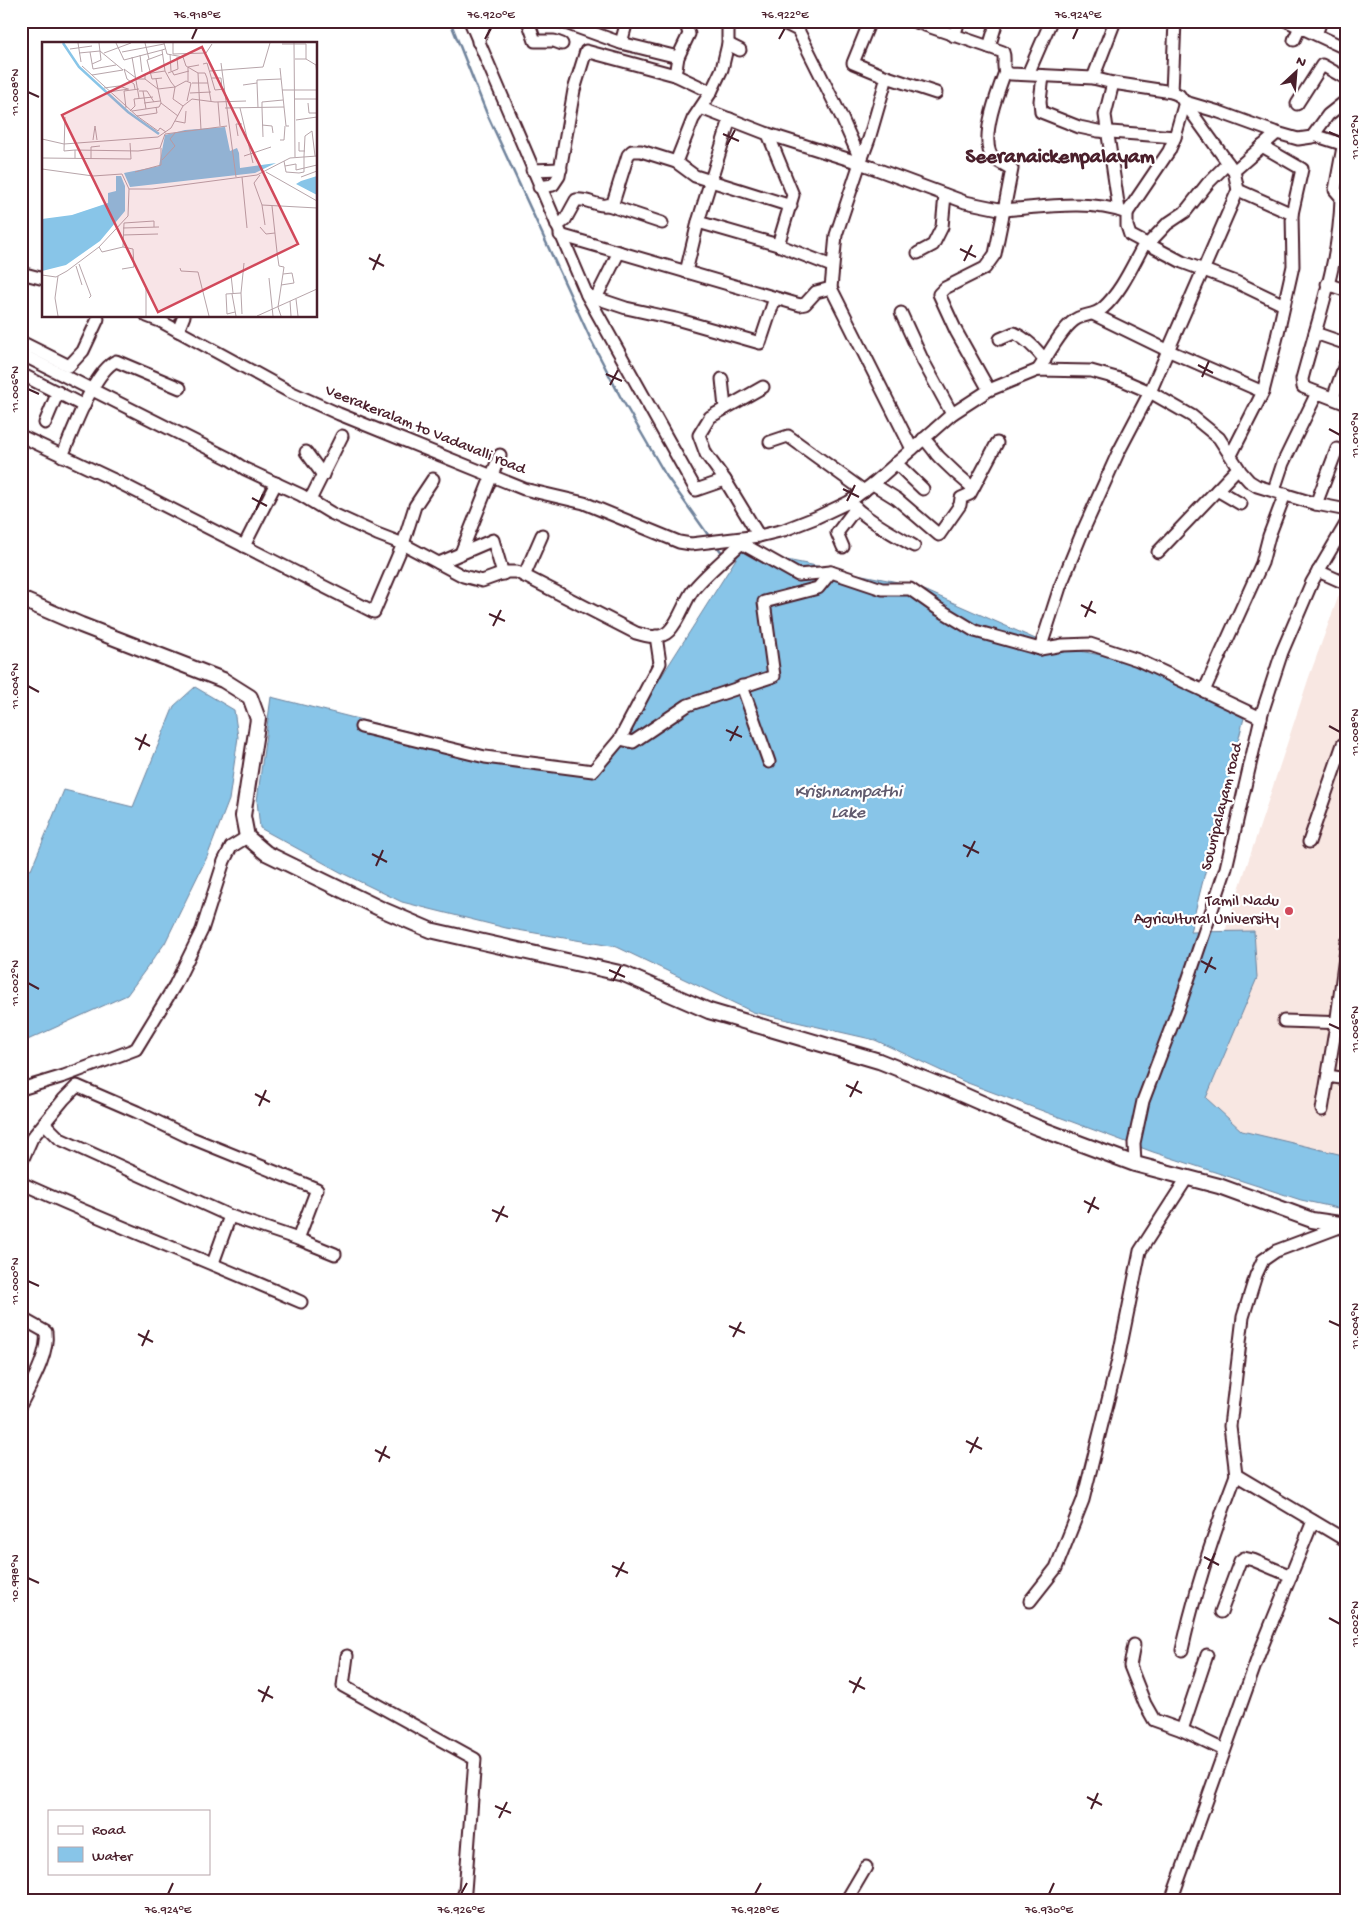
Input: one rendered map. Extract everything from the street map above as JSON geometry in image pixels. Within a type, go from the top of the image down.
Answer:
[{"type":"main road","points":[[21,600],[80,625],[223,680],[250,698],[258,719],[243,816],[247,837],[266,852],[381,909],[430,930],[624,974],[709,1011],[879,1061],[952,1090],[1036,1127],[1135,1164],[1219,1186],[1312,1220],[1346,1225]]},
{"type":"street","points":[[470,21],[559,231],[591,296],[696,490],[725,480]]},
{"type":"street","points":[[478,42],[486,21]]},
{"type":"street","points":[[528,21],[535,41],[554,41],[562,44]]},
{"type":"street","points":[[560,21],[621,42],[678,57]]},
{"type":"street","points":[[621,42],[627,21]]},
{"type":"street","points":[[675,76],[678,57],[689,34],[689,28],[685,21]]},
{"type":"street","points":[[676,162],[693,120],[711,92],[722,69],[728,44],[728,21]]},
{"type":"street","points":[[780,21],[800,26],[857,152],[860,163]]},
{"type":"street","points":[[870,21],[852,63],[936,93]]},
{"type":"street","points":[[913,21],[1003,52],[1005,58],[1003,68],[1005,72],[992,108],[988,140],[990,152],[993,156],[1012,169],[995,254],[985,268],[945,288],[939,294],[956,330],[990,390]]},
{"type":"street","points":[[954,36],[959,21]]},
{"type":"street","points":[[989,47],[997,21]]},
{"type":"street","points":[[1028,74],[1051,21]]},
{"type":"street","points":[[1093,78],[1115,21]]},
{"type":"street","points":[[1172,92],[1175,21]]},
{"type":"street","points":[[1287,21],[1347,49]]},
{"type":"street","points":[[1316,34],[1321,21]]},
{"type":"street","points":[[1294,40],[1300,27]]},
{"type":"street","points":[[728,44],[740,50]]},
{"type":"street","points":[[539,187],[553,185],[560,176],[574,90],[586,51],[675,76],[711,92]]},
{"type":"street","points":[[1297,104],[1322,65],[1347,79]]},
{"type":"street","points":[[1005,72],[1011,74],[1093,78],[1180,95],[1231,167],[1238,190],[1150,392],[1118,453],[1082,533],[1060,587],[1040,649]]},
{"type":"street","points":[[1043,76],[1040,101],[1041,112],[1079,127],[1175,137]]},
{"type":"street","points":[[887,77],[836,235],[831,288],[912,449]]},
{"type":"street","points":[[1113,83],[1105,115],[1123,212],[1130,235],[1182,262],[1236,282],[1284,305]]},
{"type":"street","points":[[1184,102],[1298,139],[1312,137],[1328,115],[1347,100]]},
{"type":"street","points":[[1123,212],[1169,151],[1175,137],[1184,102]]},
{"type":"street","points":[[701,108],[768,134],[860,163],[965,202],[1004,210],[1076,205],[1110,208],[1123,212]]},
{"type":"street","points":[[686,272],[698,222],[730,119]]},
{"type":"street","points":[[842,547],[837,533],[853,505],[868,487],[952,414],[990,390],[1042,365],[1067,328],[1077,318],[1093,314],[1103,308],[1115,294],[1146,243],[1184,212],[1208,182],[1262,146],[1277,133]]},
{"type":"street","points":[[768,134],[793,195],[778,245]]},
{"type":"street","points":[[1314,135],[1342,144],[1343,169],[1335,190],[1341,197],[1344,218],[1302,379],[1303,387],[1347,404]]},
{"type":"street","points":[[1232,455],[1263,392],[1293,266],[1292,214],[1302,168],[1262,146]]},
{"type":"street","points":[[608,206],[613,203],[628,155],[632,151],[641,151],[676,162],[695,176],[790,206]]},
{"type":"street","points":[[532,170],[560,169]]},
{"type":"street","points":[[1238,190],[1292,214]]},
{"type":"street","points":[[918,253],[933,245],[942,227],[945,195]]},
{"type":"street","points":[[559,231],[576,200],[581,199],[662,223]]},
{"type":"street","points":[[698,222],[778,245],[832,266]]},
{"type":"street","points":[[559,231],[619,252],[800,305],[805,304],[816,292],[831,288]]},
{"type":"street","points":[[591,296],[619,252]]},
{"type":"street","points":[[21,273],[42,278]]},
{"type":"street","points":[[1327,284],[1347,291]]},
{"type":"street","points":[[591,296],[626,308],[676,319],[760,343],[775,298]]},
{"type":"street","points":[[901,313],[922,359],[952,414]]},
{"type":"street","points":[[1093,314],[1167,350],[1263,392]]},
{"type":"street","name":"Veerakeralam to Vadavalli road","points":[[154,318],[288,391],[339,414],[524,489],[584,504],[679,542],[691,544],[738,543],[784,530],[853,505]]},
{"type":"street","points":[[178,332],[183,318]]},
{"type":"street","points":[[21,342],[69,366],[83,351],[98,319]]},
{"type":"street","points":[[1314,332],[1347,344]]},
{"type":"street","points":[[1000,339],[1014,333],[1020,336],[1034,346],[1042,365]]},
{"type":"street","points":[[21,354],[354,523],[404,544],[463,576],[482,582],[507,572],[517,572],[636,633],[652,637],[669,631],[692,592],[738,543],[798,575],[831,572],[882,589],[910,589],[975,632],[1040,649],[1063,645],[1090,644],[1138,660],[1261,718]]},
{"type":"street","points":[[1333,398],[1347,359]]},
{"type":"street","points":[[62,456],[91,389],[108,365],[116,361],[180,388]]},
{"type":"street","points":[[1042,365],[1091,371],[1120,379],[1150,392],[1192,416],[1219,438],[1232,455],[1238,468],[1249,481],[1257,486],[1316,504],[1347,510]]},
{"type":"street","points":[[21,374],[84,406]]},
{"type":"street","points":[[722,379],[725,408]]},
{"type":"street","points":[[759,536],[725,480],[706,454],[699,435],[710,417],[763,387]]},
{"type":"street","points":[[45,422],[58,392]]},
{"type":"street","points":[[1204,691],[1262,563],[1280,492],[1284,463],[1317,393]]},
{"type":"street","points":[[21,436],[374,612],[404,544],[415,506],[433,479]]},
{"type":"street","points":[[310,500],[342,436]]},
{"type":"street","points":[[770,442],[788,436],[868,487],[897,499],[939,535],[960,505],[961,498],[970,494],[997,443]]},
{"type":"street","points":[[923,439],[931,445],[936,454],[956,474],[973,488]]},
{"type":"street","points":[[1316,504],[1337,450]]},
{"type":"street","points":[[306,452],[323,475]]},
{"type":"street","points":[[461,553],[500,455]]},
{"type":"street","points":[[896,463],[923,489]]},
{"type":"street","points":[[1158,552],[1238,468]]},
{"type":"street","points":[[244,546],[276,483]]},
{"type":"street","points":[[1217,490],[1241,504]]},
{"type":"street","points":[[853,505],[878,526],[914,546]]},
{"type":"street","name":"Sowripalayam road","points":[[1135,1164],[1134,1143],[1143,1101],[1180,1004],[1226,868],[1261,718],[1282,652],[1318,571],[1347,522]]},
{"type":"street","points":[[524,576],[542,535]]},
{"type":"street","points":[[439,563],[493,540],[503,574]]},
{"type":"street","points":[[1318,571],[1347,584]]},
{"type":"street","points":[[620,739],[633,742],[688,705],[774,676],[764,602],[818,588],[831,572]]},
{"type":"street","points":[[361,727],[485,758],[593,771],[620,739],[660,663],[656,636]]},
{"type":"street","points":[[742,686],[769,762]]},
{"type":"street","points":[[1309,842],[1343,744],[1347,745]]},
{"type":"street","points":[[21,1089],[64,1076],[136,1049],[175,985],[202,930],[224,861],[232,847],[247,837]]},
{"type":"street","points":[[1322,1110],[1328,1076],[1342,1023],[1347,942]]},
{"type":"street","points":[[1284,1021],[1342,1023]]},
{"type":"street","points":[[64,1076],[77,1086],[137,1112],[189,1138],[316,1189],[298,1238]]},
{"type":"street","points":[[1328,1076],[1347,1079]]},
{"type":"street","points":[[21,1164],[32,1138],[77,1086]]},
{"type":"street","points":[[45,1124],[60,1139],[230,1216],[298,1238],[335,1254]]},
{"type":"street","points":[[1030,1601],[1056,1568],[1083,1500],[1118,1360],[1140,1251],[1187,1178]]},
{"type":"street","points":[[21,1183],[300,1302]]},
{"type":"street","points":[[212,1263],[230,1216]]},
{"type":"street","points":[[1182,1650],[1192,1606],[1220,1516],[1236,1475],[1230,1426],[1243,1317],[1256,1276],[1263,1260],[1276,1251],[1346,1225]]},
{"type":"street","points":[[21,1318],[46,1332],[40,1366],[21,1404]]},
{"type":"street","points":[[1236,1475],[1347,1540]]},
{"type":"street","points":[[1171,1901],[1259,1654],[1313,1521]]},
{"type":"street","points":[[1221,1612],[1240,1561],[1244,1558],[1291,1576]]},
{"type":"street","points":[[1134,1645],[1130,1666],[1145,1704],[1154,1720],[1182,1730],[1224,1750]]},
{"type":"street","points":[[1182,1730],[1207,1655]]},
{"type":"street","points":[[347,1656],[344,1686],[475,1759],[465,1892],[461,1901]]},
{"type":"street","points":[[846,1901],[866,1868]]},
{"type":"shaded area","name":"Tamil Nadu Agricultural University","points":[[1347,573],[1347,1195],[1155,1144],[1309,677]]},
{"type":"water","name":"Krishnampathi Lake","points":[[741,551],[913,585],[1049,645],[1131,661],[1244,718],[1190,932],[1254,931],[1257,978],[1206,1098],[1242,1131],[1347,1156],[1347,1210],[1301,1200],[1153,1152],[965,1082],[875,1040],[753,1012],[617,947],[506,928],[402,902],[342,873],[260,828],[257,801],[271,697],[576,774],[616,748]]},
{"type":"water","points":[[195,687],[234,710],[238,737],[229,800],[207,857],[165,943],[127,995],[21,1043],[21,868],[31,870],[64,790],[133,807],[174,706]]},
{"type":"waterway","points":[[450,21],[487,114],[591,340],[620,396],[665,474],[711,539]]},
{"type":"waterway","points":[[716,545],[723,554]]},
{"type":"place","name":"Tamil Nadu Agricultural University","points":[[1289,911]]},
{"type":"district","name":"Seeranaickenpalayam","points":[[1060,158]]}]
